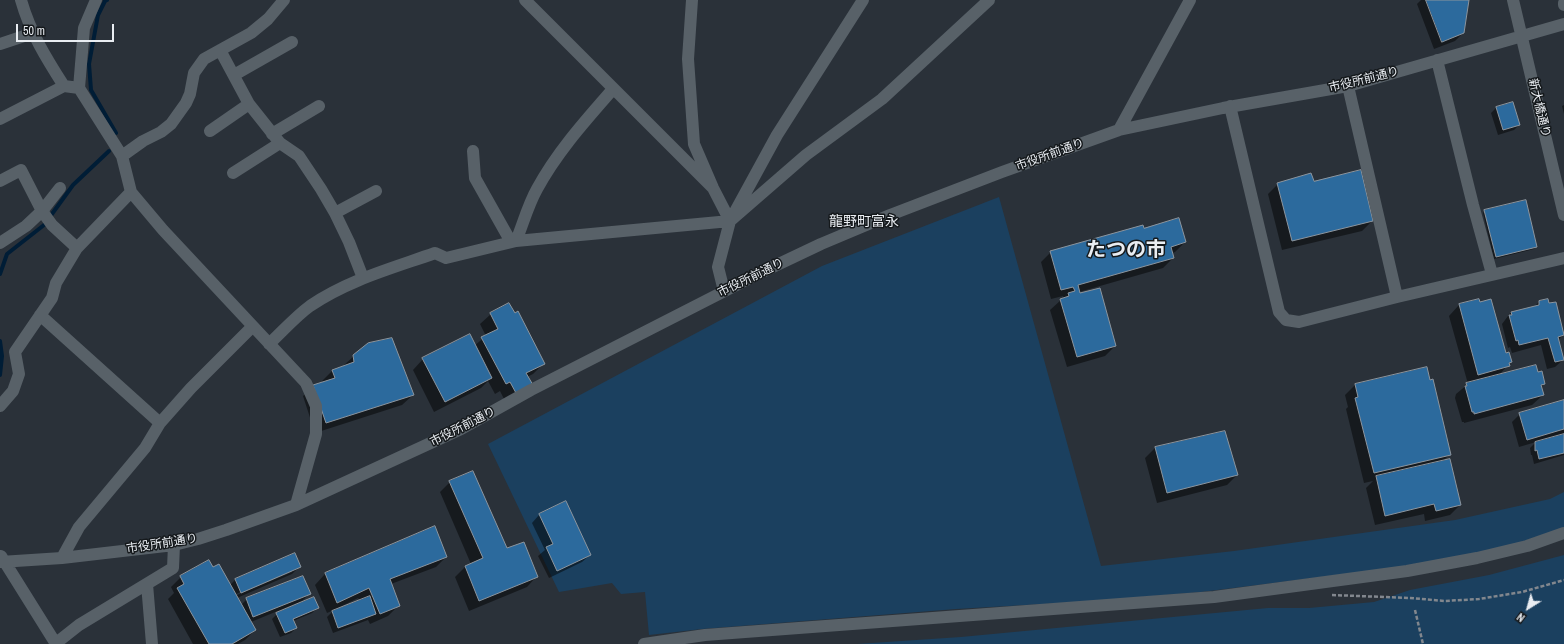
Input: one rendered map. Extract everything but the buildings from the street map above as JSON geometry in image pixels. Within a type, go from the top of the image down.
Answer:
[{"type":"street","points":[[20,0],[26,18],[41,50],[64,86]]},
{"type":"street","points":[[96,0],[84,28],[79,88],[122,156],[131,192],[163,230],[252,327],[306,383],[316,406],[316,434],[296,505]]},
{"type":"street","points":[[122,156],[143,141],[161,132],[171,124],[186,103],[190,94],[194,73],[204,59],[242,39],[268,19],[284,0]]},
{"type":"street","points":[[525,0],[612,89],[713,188]]},
{"type":"street","points":[[692,0],[688,59],[694,144],[713,188],[730,221]]},
{"type":"street","points":[[724,291],[718,267],[730,221],[777,135],[863,0]]},
{"type":"street","points":[[269,344],[310,307],[332,292],[363,278],[435,253],[446,258],[513,242],[730,221],[806,155],[882,99],[989,0]]},
{"type":"street","points":[[1120,130],[1190,0]]},
{"type":"street","name":"新大橋通り","points":[[1513,0],[1564,216]]},
{"type":"street","name":"市役所前通り","points":[[2,560],[62,558],[174,545],[219,533],[296,505],[462,429],[531,390],[724,291],[821,244],[890,215],[1002,172],[1120,130],[1230,106],[1348,86],[1564,24]]},
{"type":"street","points":[[0,44],[33,33]]},
{"type":"street","points":[[234,76],[292,42]]},
{"type":"street","points":[[220,50],[249,104],[276,138],[300,156],[335,214],[349,242],[363,278]]},
{"type":"street","points":[[1437,60],[1473,205],[1492,274]]},
{"type":"street","points":[[0,119],[64,86],[79,88]]},
{"type":"street","points":[[1348,86],[1397,297]]},
{"type":"street","points":[[513,242],[536,190],[553,162],[570,139],[612,89]]},
{"type":"street","points":[[210,131],[249,104]]},
{"type":"street","points":[[233,173],[319,106]]},
{"type":"street","points":[[1230,106],[1279,312],[1286,320],[1299,322],[1492,274],[1564,258]]},
{"type":"street","points":[[473,151],[475,178],[513,242]]},
{"type":"street","points":[[0,181],[21,170],[42,211],[52,225],[77,248]]},
{"type":"street","points":[[0,243],[26,226],[42,211],[60,188]]},
{"type":"street","points":[[335,214],[376,191]]},
{"type":"street","points":[[0,406],[13,391],[19,374],[15,352],[52,298],[56,283],[77,248],[131,192]]},
{"type":"street","points":[[40,315],[160,423]]},
{"type":"street","points":[[62,558],[79,528],[146,448],[160,423],[191,388],[252,327]]},
{"type":"street","points":[[644,644],[705,635],[1214,597],[1415,570],[1477,558],[1527,546],[1564,533]]},
{"type":"street","points":[[2,560],[55,644],[79,625],[173,568],[174,545]]},
{"type":"street","points":[[147,584],[152,644]]},
{"type":"path","points":[[1325,594],[1459,601],[1522,592],[1564,580]]},
{"type":"path","points":[[1415,610],[1423,644]]},
{"type":"shaded area","points":[[999,197],[1101,566],[1234,551],[1455,520],[1550,499],[1564,492],[1564,528],[1512,545],[1443,561],[1201,592],[1096,601],[956,609],[702,629],[649,635],[645,592],[621,594],[612,583],[559,592],[488,444],[822,266]]},
{"type":"shaded area","points":[[1564,555],[1564,644],[857,644],[961,637],[1268,608],[1309,608],[1374,602],[1410,590],[1489,575]]},
{"type":"waterway","points":[[107,0],[105,1],[98,15],[89,64],[91,90],[116,133]]},
{"type":"waterway","points":[[0,274],[7,254],[44,225],[73,185],[109,151]]},
{"type":"waterway","points":[[0,341],[2,356],[0,375]]},
{"type":"district","name":"龍野町富永","points":[[864,222]]},
{"type":"district","name":"たつの市","points":[[1126,251]]}]
